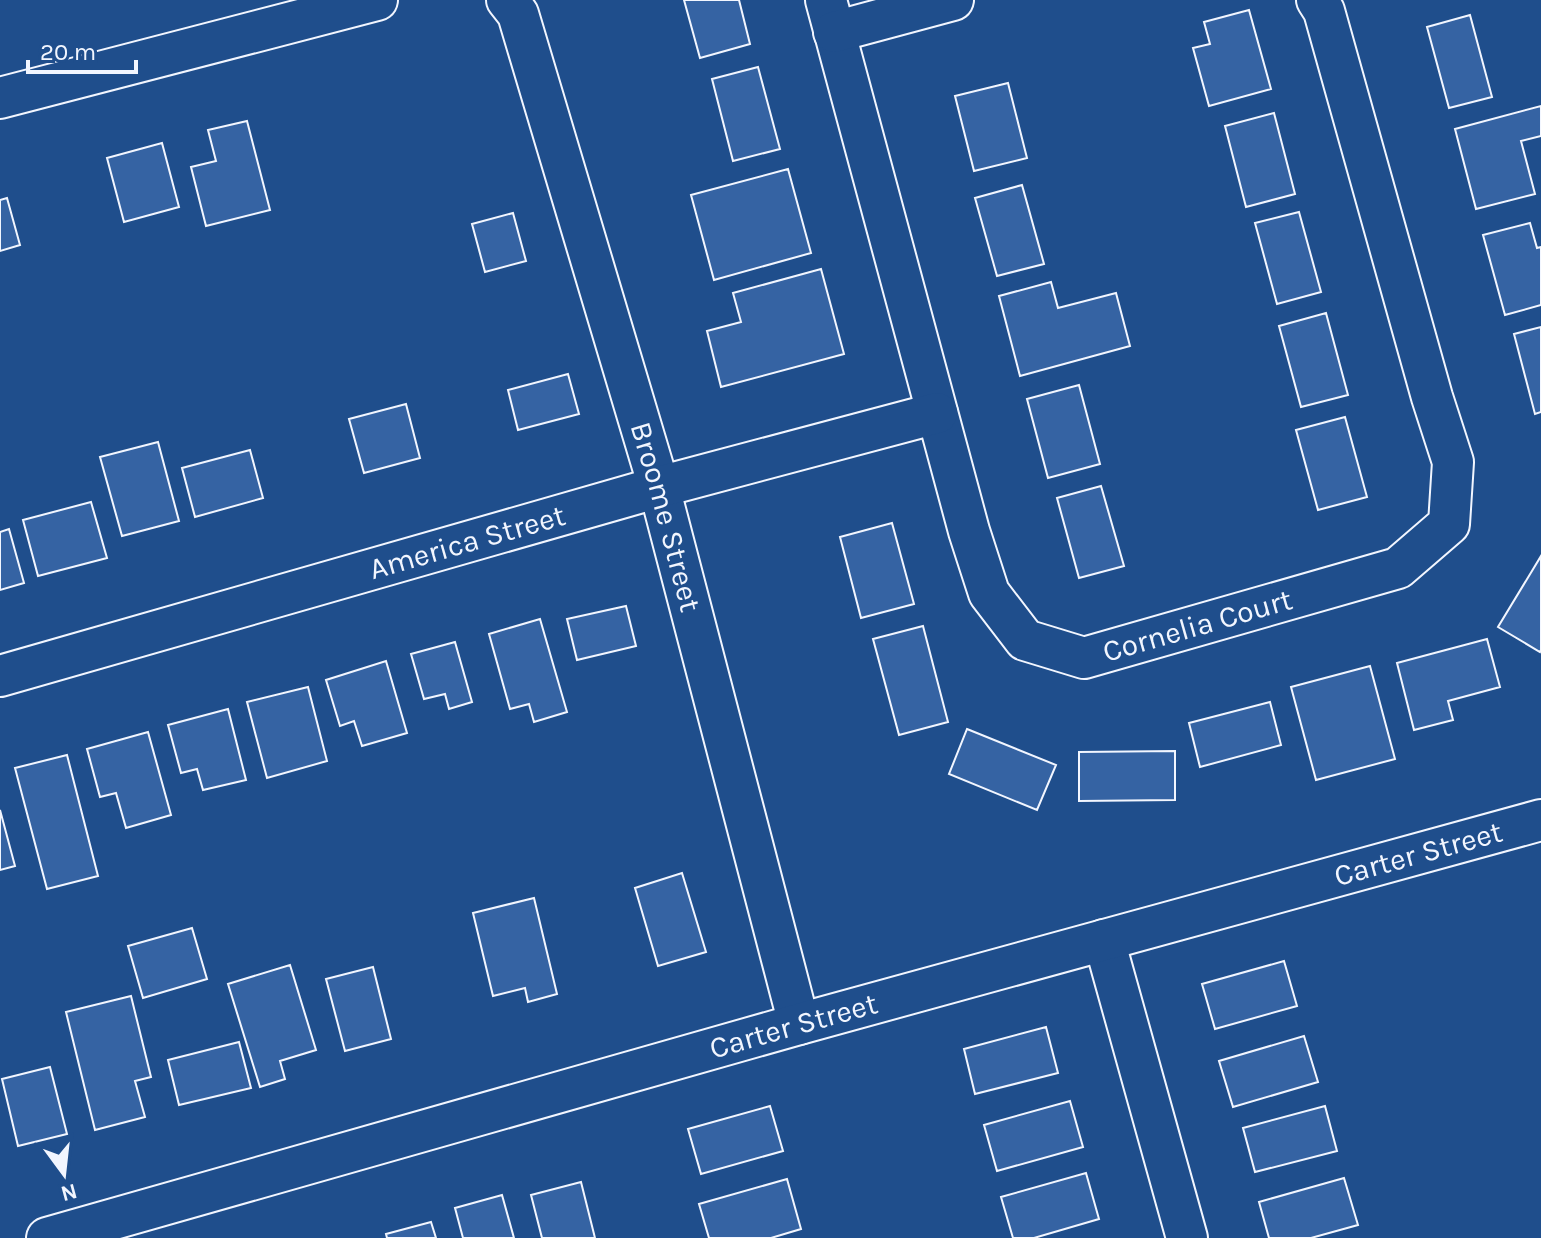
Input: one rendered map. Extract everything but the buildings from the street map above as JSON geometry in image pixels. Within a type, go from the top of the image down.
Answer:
[{"type":"street","points":[[0,98],[377,0]]},
{"type":"street","name":"Cornelia Court","points":[[953,0],[830,16],[969,531],[989,593],[1025,640],[1084,658],[1398,568],[1449,524],[1453,462],[1324,11],[1317,0]]},
{"type":"street","name":"Broome Street","points":[[512,7],[659,487],[799,1024]]},
{"type":"street","name":"America Street","points":[[0,676],[659,487],[937,413]]},
{"type":"street","name":"Carter Street","points":[[47,1238],[799,1024],[1541,820]]},
{"type":"street","points":[[1104,940],[1187,1238]]}]
